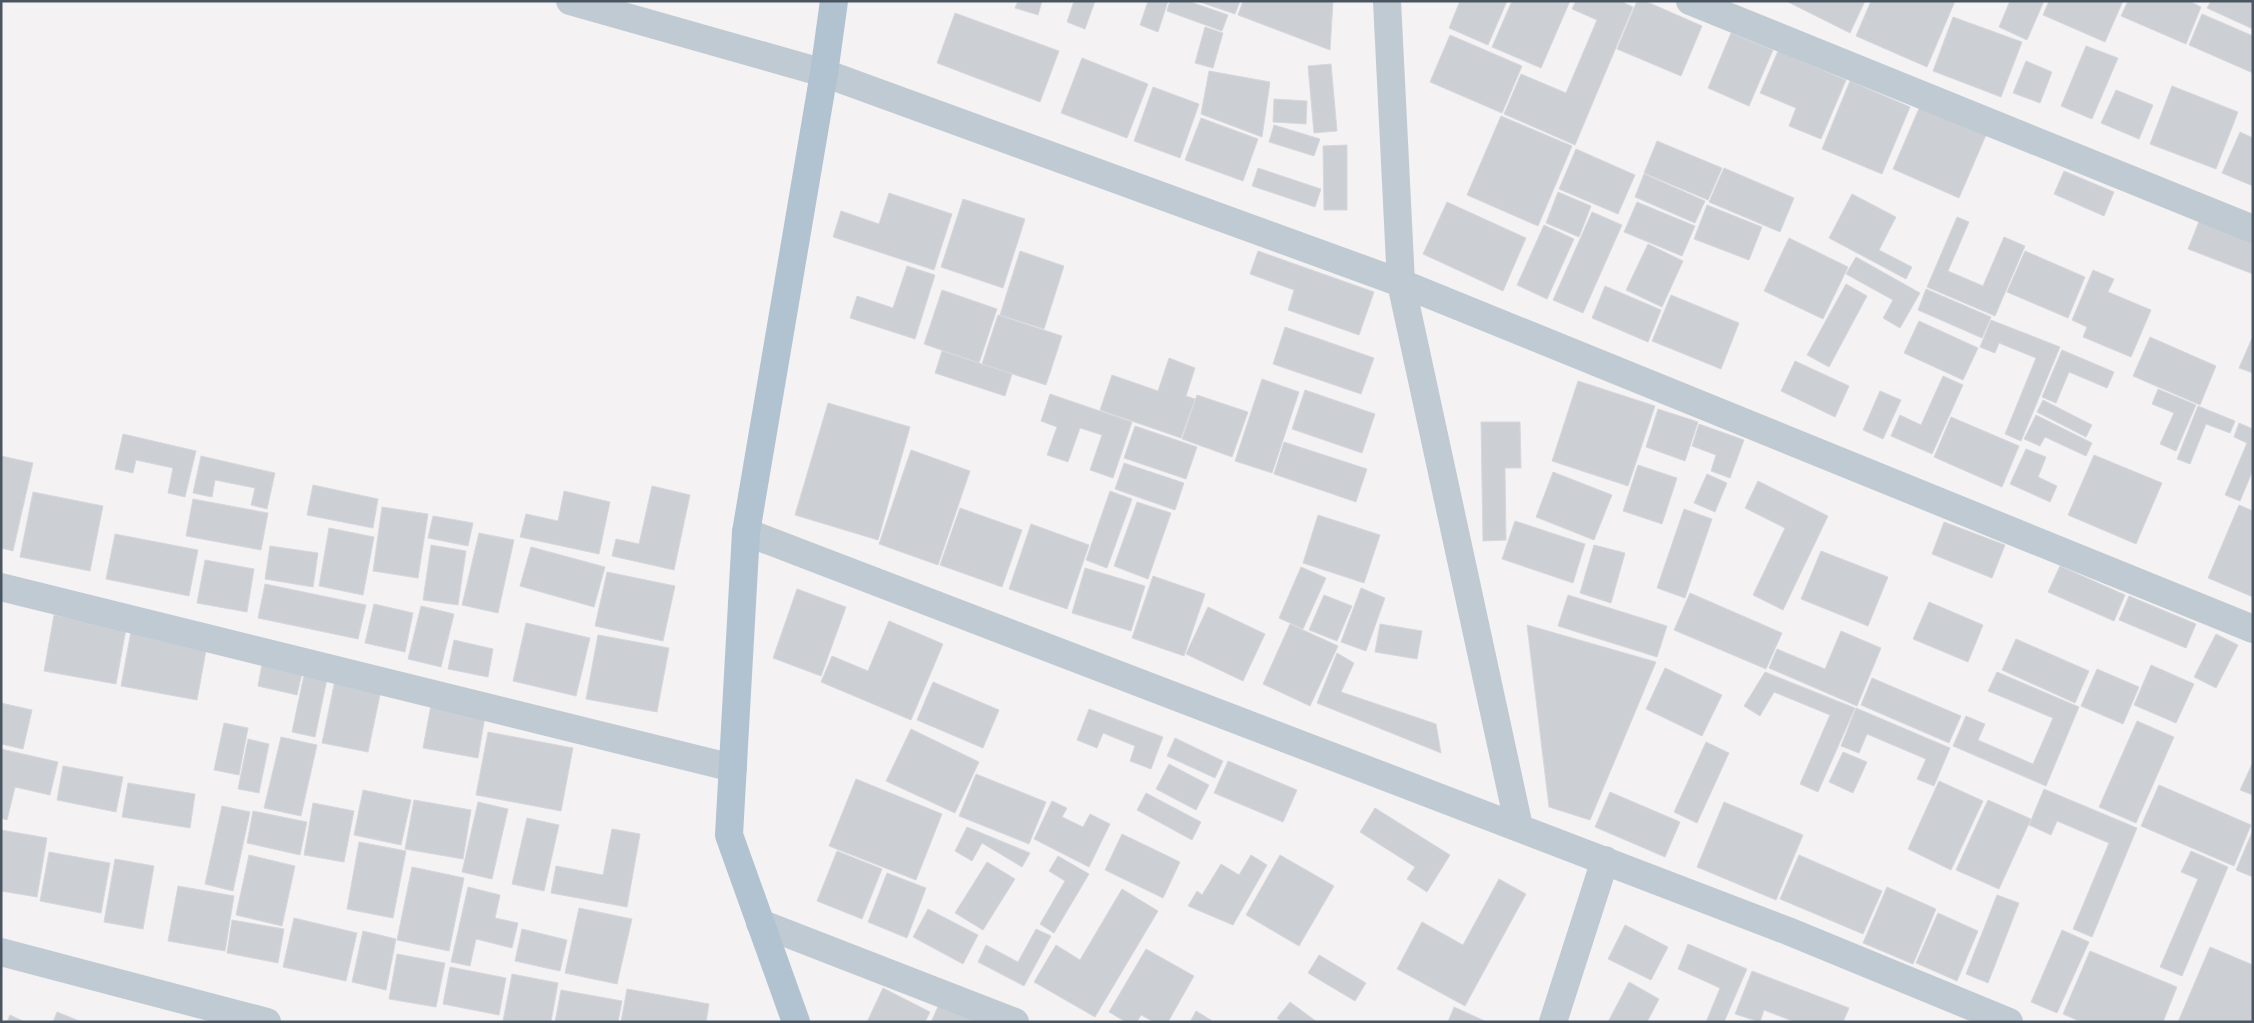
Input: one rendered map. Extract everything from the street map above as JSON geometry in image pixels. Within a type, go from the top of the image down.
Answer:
[{"type":"main road","points":[[796,1022],[729,835],[746,532],[824,73],[834,1]]},
{"type":"street","points":[[570,1],[824,73],[1401,283],[2253,629]]},
{"type":"street","points":[[1387,1],[1401,283],[1519,827]]},
{"type":"street","points":[[1690,1],[2253,229]]},
{"type":"street","points":[[746,532],[1605,860],[1788,931],[2009,1022]]},
{"type":"street","points":[[1,587],[733,768]]},
{"type":"street","points":[[1553,1022],[1605,860]]},
{"type":"street","points":[[760,923],[1015,1022]]},
{"type":"street","points":[[1,952],[267,1022]]},
{"type":"building","points":[[1018,1],[1042,1],[1038,15],[1015,8]]},
{"type":"building","points":[[1074,1],[1095,1],[1085,29],[1067,22]]},
{"type":"building","points":[[1148,1],[1168,1],[1158,32],[1140,25]]},
{"type":"building","points":[[1170,1],[1188,1],[1228,15],[1222,31],[1167,11]]},
{"type":"building","points":[[1197,1],[1240,1],[1235,14]]},
{"type":"building","points":[[1243,1],[1333,1],[1330,50],[1238,15]]},
{"type":"building","points":[[1460,1],[1507,1],[1488,45],[1449,28]]},
{"type":"building","points":[[1512,1],[1570,1],[1541,68],[1492,47]]},
{"type":"building","points":[[1576,1],[1620,1],[1633,7],[1575,145],[1504,114],[1521,74],[1566,93],[1597,20],[1572,9]]},
{"type":"building","points":[[1637,1],[1645,1],[1702,26],[1681,76],[1617,49]]},
{"type":"building","points":[[1786,1],[1865,1],[1850,33]]},
{"type":"building","points":[[1871,1],[1955,1],[1927,67],[1856,36]]},
{"type":"building","points":[[2010,1],[2044,1],[2027,40],[1999,27]]},
{"type":"building","points":[[2049,1],[2123,1],[2105,42],[2043,15]]},
{"type":"building","points":[[2128,1],[2189,1],[2201,7],[2186,44],[2121,16]]},
{"type":"building","points":[[2211,1],[2253,1],[2253,29],[2207,8]]},
{"type":"building","points":[[955,13],[1059,51],[1040,102],[937,63]]},
{"type":"building","points":[[2202,14],[2253,36],[2253,73],[2189,45]]},
{"type":"building","points":[[1953,17],[2022,42],[2001,97],[1933,71]]},
{"type":"building","points":[[1205,27],[1223,33],[1213,68],[1195,63]]},
{"type":"building","points":[[1731,33],[1773,50],[1749,106],[1708,88]]},
{"type":"building","points":[[1450,35],[1522,66],[1502,113],[1430,82]]},
{"type":"building","points":[[2086,46],[2118,58],[2092,119],[2061,106]]},
{"type":"building","points":[[1778,51],[1846,80],[1821,139],[1789,126],[1796,108],[1760,93]]},
{"type":"building","points":[[1082,58],[1148,84],[1127,138],[1061,113]]},
{"type":"building","points":[[2026,61],[2052,72],[2040,103],[2013,93]]},
{"type":"building","points":[[1331,64],[1337,131],[1314,133],[1308,66]]},
{"type":"building","points":[[1209,71],[1270,82],[1262,137],[1201,114]]},
{"type":"building","points":[[1850,81],[1910,107],[1882,174],[1822,149]]},
{"type":"building","points":[[2172,86],[2238,112],[2216,169],[2150,144]]},
{"type":"building","points":[[1153,87],[1199,104],[1180,158],[1134,141]]},
{"type":"building","points":[[2116,90],[2153,105],[2139,139],[2101,123]]},
{"type":"building","points":[[1274,99],[1307,101],[1306,124],[1273,122]]},
{"type":"building","points":[[1920,106],[1986,135],[1959,198],[1893,169]]},
{"type":"building","points":[[1501,116],[1572,146],[1538,226],[1467,195]]},
{"type":"building","points":[[1201,118],[1258,139],[1243,181],[1185,160]]},
{"type":"building","points":[[1274,125],[1320,139],[1314,156],[1269,142]]},
{"type":"building","points":[[2240,132],[2253,138],[2253,186],[2222,173]]},
{"type":"building","points":[[1657,141],[1722,168],[1708,200],[1644,173]]},
{"type":"building","points":[[1347,145],[1347,210],[1324,210],[1323,146]]},
{"type":"building","points":[[1576,149],[1635,175],[1618,214],[1559,189]]},
{"type":"building","points":[[1258,168],[1321,189],[1315,207],[1252,186]]},
{"type":"building","points":[[1724,168],[1794,198],[1780,232],[1709,202]]},
{"type":"building","points":[[2064,171],[2114,192],[2104,216],[2054,194]]},
{"type":"building","points":[[1644,174],[1705,201],[1695,223],[1635,197]]},
{"type":"building","points":[[1558,192],[1591,206],[1579,237],[1546,223]]},
{"type":"building","points":[[889,193],[952,214],[934,270],[833,237],[841,211],[879,224]]},
{"type":"building","points":[[1852,194],[1896,217],[1879,250],[1912,267],[1906,279],[1829,238]]},
{"type":"building","points":[[963,199],[1025,219],[1003,288],[941,267]]},
{"type":"building","points":[[1447,202],[1526,238],[1503,291],[1423,254]]},
{"type":"building","points":[[1637,202],[1695,226],[1682,256],[1624,232]]},
{"type":"building","points":[[1707,205],[1762,227],[1749,260],[1694,239]]},
{"type":"building","points":[[1592,212],[1622,225],[1583,313],[1553,300]]},
{"type":"building","points":[[1957,217],[1969,222],[1948,271],[1983,286],[2004,237],[2025,246],[1995,316],[1927,287]]},
{"type":"building","points":[[2200,219],[2253,240],[2253,274],[2188,249]]},
{"type":"building","points":[[1544,225],[1574,239],[1547,299],[1517,285]]},
{"type":"building","points":[[1789,238],[1848,267],[1823,319],[1764,291]]},
{"type":"building","points":[[1648,244],[1683,261],[1662,307],[1626,290]]},
{"type":"building","points":[[1020,251],[1064,266],[1044,329],[1000,315]]},
{"type":"building","points":[[1258,251],[1374,292],[1359,335],[1288,310],[1294,290],[1250,274]]},
{"type":"building","points":[[2025,251],[2085,277],[2068,318],[2007,292]]},
{"type":"building","points":[[1856,257],[1920,293],[1900,328],[1883,318],[1893,300],[1846,274]]},
{"type":"building","points":[[907,266],[935,275],[915,339],[850,318],[857,296],[893,308]]},
{"type":"building","points":[[2093,270],[2114,279],[2108,292],[2151,310],[2131,357],[2083,337],[2087,327],[2072,320]]},
{"type":"building","points":[[1846,284],[1867,296],[1829,367],[1807,355]]},
{"type":"building","points":[[1605,286],[1661,310],[1648,342],[1592,318]]},
{"type":"building","points":[[1926,289],[1991,317],[1982,338],[1918,310]]},
{"type":"building","points":[[942,290],[997,309],[979,363],[924,344]]},
{"type":"building","points":[[1671,295],[1739,323],[1721,369],[1652,341]]},
{"type":"building","points":[[998,315],[1062,336],[1046,385],[982,364]]},
{"type":"building","points":[[1991,320],[2060,347],[2021,441],[2005,434],[2036,358],[1999,343],[1995,353],[1980,347]]},
{"type":"building","points":[[1919,321],[1978,348],[1963,380],[1904,353]]},
{"type":"building","points":[[1285,327],[1374,358],[1361,394],[1273,364]]},
{"type":"building","points":[[2253,336],[2253,373],[2239,368]]},
{"type":"building","points":[[2150,337],[2216,366],[2200,405],[2133,376]]},
{"type":"building","points":[[2062,350],[2114,372],[2107,388],[2069,372],[2056,403],[2042,397]]},
{"type":"building","points":[[942,351],[1012,374],[1005,396],[935,373]]},
{"type":"building","points":[[1169,358],[1195,368],[1186,396],[1195,399],[1181,438],[1100,410],[1112,375],[1158,391]]},
{"type":"building","points":[[1795,361],[1849,386],[1835,417],[1781,391]]},
{"type":"building","points":[[1943,376],[1963,385],[1932,454],[1891,436],[1900,415],[1921,425]]},
{"type":"building","points":[[1262,379],[1299,392],[1272,473],[1235,461]]},
{"type":"building","points":[[1578,381],[1655,406],[1628,486],[1552,461]]},
{"type":"building","points":[[2158,389],[2196,405],[2176,451],[2160,444],[2174,413],[2152,404]]},
{"type":"building","points":[[1305,390],[1375,414],[1362,453],[1292,429]]},
{"type":"building","points":[[1880,391],[1901,400],[1883,439],[1863,430]]},
{"type":"building","points":[[1050,394],[1132,422],[1113,478],[1090,470],[1102,435],[1080,428],[1068,462],[1047,455],[1057,427],[1041,421]]},
{"type":"building","points":[[1197,395],[1248,412],[1232,457],[1182,439]]},
{"type":"building","points":[[2043,400],[2092,425],[2086,437],[2037,412]]},
{"type":"building","points":[[828,403],[910,427],[878,540],[795,515]]},
{"type":"building","points":[[2198,406],[2235,421],[2230,433],[2206,424],[2190,464],[2177,459]]},
{"type":"building","points":[[1658,409],[1698,422],[1685,461],[1646,447]]},
{"type":"building","points":[[2036,415],[2092,443],[2086,456],[2045,437],[2040,446],[2024,439]]},
{"type":"building","points":[[1951,417],[2019,446],[2002,487],[1934,457]]},
{"type":"building","points":[[1481,422],[1520,422],[1521,468],[1505,468],[1506,540],[1483,541]]},
{"type":"building","points":[[2239,423],[2253,429],[2253,470],[2240,501],[2225,495],[2247,443],[2234,437]]},
{"type":"building","points":[[1699,424],[1744,440],[1730,478],[1711,471],[1716,455],[1692,446]]},
{"type":"building","points":[[1135,426],[1197,447],[1186,479],[1124,458]]},
{"type":"building","points":[[123,434],[196,451],[185,497],[168,493],[173,468],[136,460],[133,473],[115,469]]},
{"type":"building","points":[[1284,442],[1367,469],[1356,502],[1274,474]]},
{"type":"building","points":[[2026,449],[2046,457],[2038,477],[2057,486],[2050,502],[2010,484]]},
{"type":"building","points":[[911,450],[970,471],[938,565],[879,544]]},
{"type":"building","points":[[2094,455],[2162,483],[2136,544],[2068,515]]},
{"type":"building","points":[[1,456],[33,463],[13,551],[1,548]]},
{"type":"building","points":[[201,456],[275,473],[267,509],[251,505],[255,488],[215,480],[212,497],[193,493]]},
{"type":"building","points":[[1124,463],[1184,483],[1175,510],[1115,489]]},
{"type":"building","points":[[1638,465],[1677,478],[1662,524],[1623,511]]},
{"type":"building","points":[[1553,472],[1612,495],[1594,540],[1536,517]]},
{"type":"building","points":[[1707,474],[1727,483],[1715,512],[1694,503]]},
{"type":"building","points":[[1758,481],[1828,516],[1783,610],[1753,595],[1785,528],[1745,508]]},
{"type":"building","points":[[313,485],[378,499],[373,528],[307,515]]},
{"type":"building","points":[[652,486],[690,495],[674,570],[612,556],[616,539],[639,544]]},
{"type":"building","points":[[564,491],[610,502],[599,554],[520,537],[526,514],[558,521]]},
{"type":"building","points":[[1110,491],[1132,499],[1107,568],[1086,560]]},
{"type":"building","points":[[33,492],[103,506],[90,571],[20,557]]},
{"type":"building","points":[[193,499],[268,513],[261,550],[186,536]]},
{"type":"building","points":[[1137,502],[1171,513],[1148,579],[1114,566]]},
{"type":"building","points":[[2239,505],[2253,511],[2253,597],[2208,578]]},
{"type":"building","points":[[382,507],[428,514],[418,578],[373,571]]},
{"type":"building","points":[[960,508],[1022,530],[1002,587],[940,565]]},
{"type":"building","points":[[1684,509],[1712,519],[1685,598],[1657,588]]},
{"type":"building","points":[[1318,515],[1380,535],[1364,583],[1303,563]]},
{"type":"building","points":[[433,516],[473,523],[468,546],[428,538]]},
{"type":"building","points":[[1515,521],[1585,544],[1573,583],[1502,559]]},
{"type":"building","points":[[1944,522],[2005,545],[1992,578],[1932,554]]},
{"type":"building","points":[[1031,524],[1089,545],[1067,609],[1009,589]]},
{"type":"building","points":[[329,528],[374,537],[363,595],[319,586]]},
{"type":"building","points":[[479,533],[514,540],[498,613],[462,605]]},
{"type":"building","points":[[115,534],[198,550],[189,596],[106,579]]},
{"type":"building","points":[[431,545],[466,551],[458,605],[423,600]]},
{"type":"building","points":[[1594,545],[1625,553],[1611,603],[1580,593]]},
{"type":"building","points":[[270,546],[318,553],[313,587],[265,579]]},
{"type":"building","points":[[531,547],[605,567],[594,607],[520,586]]},
{"type":"building","points":[[1821,551],[1888,577],[1868,626],[1801,599]]},
{"type":"building","points":[[205,560],[254,569],[247,612],[197,603]]},
{"type":"building","points":[[2060,566],[2125,595],[2114,621],[2048,592]]},
{"type":"building","points":[[1301,567],[1326,578],[1303,629],[1279,618]]},
{"type":"building","points":[[1085,568],[1145,586],[1131,631],[1072,613]]},
{"type":"building","points":[[607,572],[675,586],[663,641],[595,626]]},
{"type":"building","points":[[1153,576],[1205,594],[1184,656],[1132,638]]},
{"type":"building","points":[[265,584],[366,605],[358,639],[258,618]]},
{"type":"building","points":[[1361,588],[1385,598],[1366,651],[1341,642]]},
{"type":"building","points":[[797,589],[846,607],[821,676],[773,658]]},
{"type":"building","points":[[1690,593],[1782,633],[1766,669],[1674,630]]},
{"type":"building","points":[[1324,595],[1352,606],[1337,641],[1309,630]]},
{"type":"building","points":[[1568,595],[1667,626],[1657,657],[1558,626]]},
{"type":"building","points":[[2129,596],[2196,624],[2186,648],[2119,620]]},
{"type":"building","points":[[1929,602],[1983,625],[1968,662],[1913,639]]},
{"type":"building","points":[[374,604],[413,613],[405,652],[365,643]]},
{"type":"building","points":[[421,606],[454,614],[441,667],[408,659]]},
{"type":"building","points":[[1208,607],[1265,634],[1243,681],[1186,654]]},
{"type":"building","points":[[54,615],[126,629],[116,684],[44,671]]},
{"type":"building","points":[[889,621],[943,644],[911,720],[821,682],[832,656],[868,671]]},
{"type":"building","points":[[526,623],[590,638],[576,696],[513,681]]},
{"type":"building","points":[[1290,624],[1338,646],[1310,706],[1263,684]]},
{"type":"building","points":[[1380,624],[1422,631],[1417,659],[1375,652]]},
{"type":"building","points":[[1527,625],[1656,662],[1590,820],[1549,807]]},
{"type":"building","points":[[131,631],[207,645],[197,700],[121,686]]},
{"type":"building","points":[[1841,631],[1881,648],[1857,706],[1769,668],[1777,649],[1825,669]]},
{"type":"building","points":[[2216,634],[2238,645],[2216,688],[2194,677]]},
{"type":"building","points":[[598,635],[669,648],[657,712],[586,699]]},
{"type":"building","points":[[2016,639],[2089,671],[2075,703],[2002,670]]},
{"type":"building","points":[[454,640],[493,649],[488,677],[448,669]]},
{"type":"building","points":[[1337,653],[1354,663],[1341,692],[1436,724],[1441,753],[1317,703]]},
{"type":"building","points":[[262,664],[302,673],[297,695],[258,686]]},
{"type":"building","points":[[2151,665],[2194,684],[2176,723],[2134,705]]},
{"type":"building","points":[[1665,668],[1722,695],[1702,736],[1646,709]]},
{"type":"building","points":[[2097,669],[2139,687],[2123,724],[2081,706]]},
{"type":"building","points":[[1765,672],[1855,708],[1818,792],[1800,784],[1830,715],[1774,692],[1760,716],[1744,706]]},
{"type":"building","points":[[1997,672],[2079,707],[2046,786],[1953,746],[1966,716],[1985,724],[1978,740],[2033,764],[2053,718],[1988,691]]},
{"type":"building","points":[[304,675],[327,679],[315,737],[292,732]]},
{"type":"building","points":[[1872,678],[1961,716],[1949,743],[1861,705]]},
{"type":"building","points":[[335,680],[381,690],[368,752],[322,743]]},
{"type":"building","points":[[933,682],[999,710],[983,748],[917,720]]},
{"type":"building","points":[[1,703],[32,710],[23,749],[1,744]]},
{"type":"building","points":[[431,705],[485,716],[478,758],[423,748]]},
{"type":"building","points":[[1856,708],[1950,748],[1934,786],[1917,779],[1926,759],[1867,734],[1859,753],[1841,746]]},
{"type":"building","points":[[1089,709],[1163,737],[1151,769],[1130,761],[1135,746],[1103,733],[1097,748],[1077,740]]},
{"type":"building","points":[[2137,721],[2174,737],[2136,823],[2099,807]]},
{"type":"building","points":[[224,723],[248,728],[239,775],[214,770]]},
{"type":"building","points":[[911,729],[979,762],[955,813],[886,781]]},
{"type":"building","points":[[488,732],[573,748],[561,811],[476,795]]},
{"type":"building","points":[[281,737],[317,745],[301,816],[264,808]]},
{"type":"building","points":[[1175,738],[1223,761],[1215,778],[1167,756]]},
{"type":"building","points":[[248,739],[269,744],[259,793],[238,789]]},
{"type":"building","points":[[1706,742],[1729,753],[1697,823],[1674,812]]},
{"type":"building","points":[[1,749],[58,762],[50,795],[15,787],[7,820],[1,818]]},
{"type":"building","points":[[1843,752],[1867,762],[1853,793],[1829,782]]},
{"type":"building","points":[[1228,761],[1297,790],[1283,822],[1214,793]]},
{"type":"building","points":[[2253,762],[2253,795],[2240,790]]},
{"type":"building","points":[[1169,764],[1209,785],[1196,810],[1156,789]]},
{"type":"building","points":[[63,766],[123,777],[116,812],[57,800]]},
{"type":"building","points":[[976,774],[1046,802],[1029,844],[959,816]]},
{"type":"building","points":[[856,779],[942,814],[916,880],[829,846]]},
{"type":"building","points":[[1939,781],[1983,801],[1951,870],[1908,849]]},
{"type":"building","points":[[128,783],[195,794],[190,828],[122,817]]},
{"type":"building","points":[[2159,785],[2251,825],[2234,866],[2141,826]]},
{"type":"building","points":[[2044,789],[2137,828],[2092,937],[2073,929],[2109,843],[2057,821],[2051,835],[2029,825]]},
{"type":"building","points":[[363,790],[411,800],[401,845],[354,835]]},
{"type":"building","points":[[1610,792],[1680,822],[1665,857],[1595,827]]},
{"type":"building","points":[[1146,793],[1201,822],[1192,840],[1137,810]]},
{"type":"building","points":[[414,800],[471,810],[463,859],[405,849]]},
{"type":"building","points":[[1988,800],[2031,819],[1999,889],[1956,870]]},
{"type":"building","points":[[1052,801],[1067,808],[1062,817],[1083,827],[1090,814],[1110,824],[1089,867],[1034,839]]},
{"type":"building","points":[[478,802],[508,809],[492,879],[462,872]]},
{"type":"building","points":[[1724,802],[1803,835],[1776,900],[1697,867]]},
{"type":"building","points":[[313,803],[354,811],[344,862],[304,855]]},
{"type":"building","points":[[222,806],[250,812],[233,891],[205,884]]},
{"type":"building","points":[[1375,808],[1450,855],[1427,892],[1407,879],[1415,867],[1360,832]]},
{"type":"building","points":[[253,811],[307,822],[300,855],[247,843]]},
{"type":"building","points":[[527,818],[559,825],[544,891],[512,884]]},
{"type":"building","points":[[967,827],[1030,853],[1022,867],[982,843],[972,861],[955,851]]},
{"type":"building","points":[[612,829],[640,834],[627,907],[551,893],[556,866],[603,875]]},
{"type":"building","points":[[1,830],[47,838],[37,897],[1,891]]},
{"type":"building","points":[[2253,830],[2253,877],[2236,870]]},
{"type":"building","points":[[1122,834],[1180,862],[1163,898],[1105,870]]},
{"type":"building","points":[[359,842],[406,851],[393,918],[347,909]]},
{"type":"building","points":[[837,851],[882,869],[862,919],[817,901]]},
{"type":"building","points":[[2191,851],[2228,867],[2182,976],[2160,967],[2198,879],[2181,872]]},
{"type":"building","points":[[49,852],[110,863],[101,913],[40,901]]},
{"type":"building","points":[[249,855],[295,866],[282,926],[236,915]]},
{"type":"building","points":[[1251,855],[1267,865],[1233,925],[1188,906],[1197,891],[1202,895],[1221,864],[1239,875]]},
{"type":"building","points":[[1280,855],[1334,886],[1299,946],[1246,915]]},
{"type":"building","points":[[1799,855],[1882,891],[1863,934],[1780,899]]},
{"type":"building","points":[[1058,856],[1089,874],[1054,933],[1040,924],[1065,881],[1049,871]]},
{"type":"building","points":[[115,859],[154,866],[143,929],[104,922]]},
{"type":"building","points":[[987,862],[1015,879],[983,930],[955,913]]},
{"type":"building","points":[[412,867],[464,878],[449,951],[397,940]]},
{"type":"building","points":[[887,873],[926,888],[907,938],[868,922]]},
{"type":"building","points":[[1499,879],[1526,894],[1465,1006],[1397,969],[1422,922],[1463,945]]},
{"type":"building","points":[[178,886],[234,896],[225,951],[168,941]]},
{"type":"building","points":[[468,887],[500,895],[495,918],[518,923],[512,948],[476,939],[470,966],[451,962]]},
{"type":"building","points":[[1887,887],[1936,909],[1913,964],[1863,943]]},
{"type":"building","points":[[1122,889],[1158,911],[1095,1017],[1034,982],[1056,945],[1080,960]]},
{"type":"building","points":[[1997,895],[2019,903],[1988,983],[1966,974]]},
{"type":"building","points":[[579,908],[632,919],[617,984],[565,973]]},
{"type":"building","points":[[928,909],[978,935],[963,964],[913,937]]},
{"type":"building","points":[[1938,913],[1978,931],[1957,981],[1916,963]]},
{"type":"building","points":[[294,918],[357,933],[346,981],[283,967]]},
{"type":"building","points":[[232,920],[284,929],[278,963],[227,953]]},
{"type":"building","points":[[1625,925],[1668,947],[1651,980],[1608,959]]},
{"type":"building","points":[[522,929],[567,940],[560,971],[515,961]]},
{"type":"building","points":[[1036,929],[1051,936],[1024,986],[978,962],[986,945],[1018,962]]},
{"type":"building","points":[[2062,930],[2089,942],[2057,1013],[2031,1002]]},
{"type":"building","points":[[363,931],[396,939],[386,990],[352,982]]},
{"type":"building","points":[[1688,944],[1747,969],[1724,1022],[1706,1022],[1720,988],[1678,969]]},
{"type":"building","points":[[2210,947],[2253,965],[2253,1022],[2178,1022]]},
{"type":"building","points":[[1146,949],[1194,976],[1168,1022],[1154,1022],[1141,1015],[1137,1022],[1126,1022],[1109,1012]]},
{"type":"building","points":[[2090,951],[2177,987],[2163,1022],[2081,1022],[2063,1014]]},
{"type":"building","points":[[397,954],[445,963],[436,1007],[389,999]]},
{"type":"building","points":[[1319,955],[1366,983],[1355,1001],[1308,973]]},
{"type":"building","points":[[450,967],[506,978],[499,1015],[443,1004]]},
{"type":"building","points":[[1752,971],[1849,1008],[1843,1022],[1795,1022],[1764,1010],[1760,1022],[1735,1014]]},
{"type":"building","points":[[512,974],[558,983],[551,1022],[503,1021]]},
{"type":"building","points":[[1629,982],[1659,999],[1647,1022],[1608,1022]]},
{"type":"building","points":[[883,988],[930,1012],[925,1022],[867,1022]]},
{"type":"building","points":[[627,989],[709,1004],[706,1022],[621,1022]]},
{"type":"building","points":[[561,990],[622,1001],[618,1022],[555,1022]]},
{"type":"building","points":[[941,1000],[981,1022],[931,1022]]},
{"type":"building","points":[[1290,1002],[1317,1022],[1282,1022],[1277,1018]]},
{"type":"building","points":[[1454,1007],[1487,1022],[1448,1022]]},
{"type":"building","points":[[1196,1011],[1214,1022],[1190,1022]]},
{"type":"building","points":[[57,1012],[82,1022],[53,1022]]},
{"type":"building","points":[[10,1015],[25,1022],[7,1022]]}]
